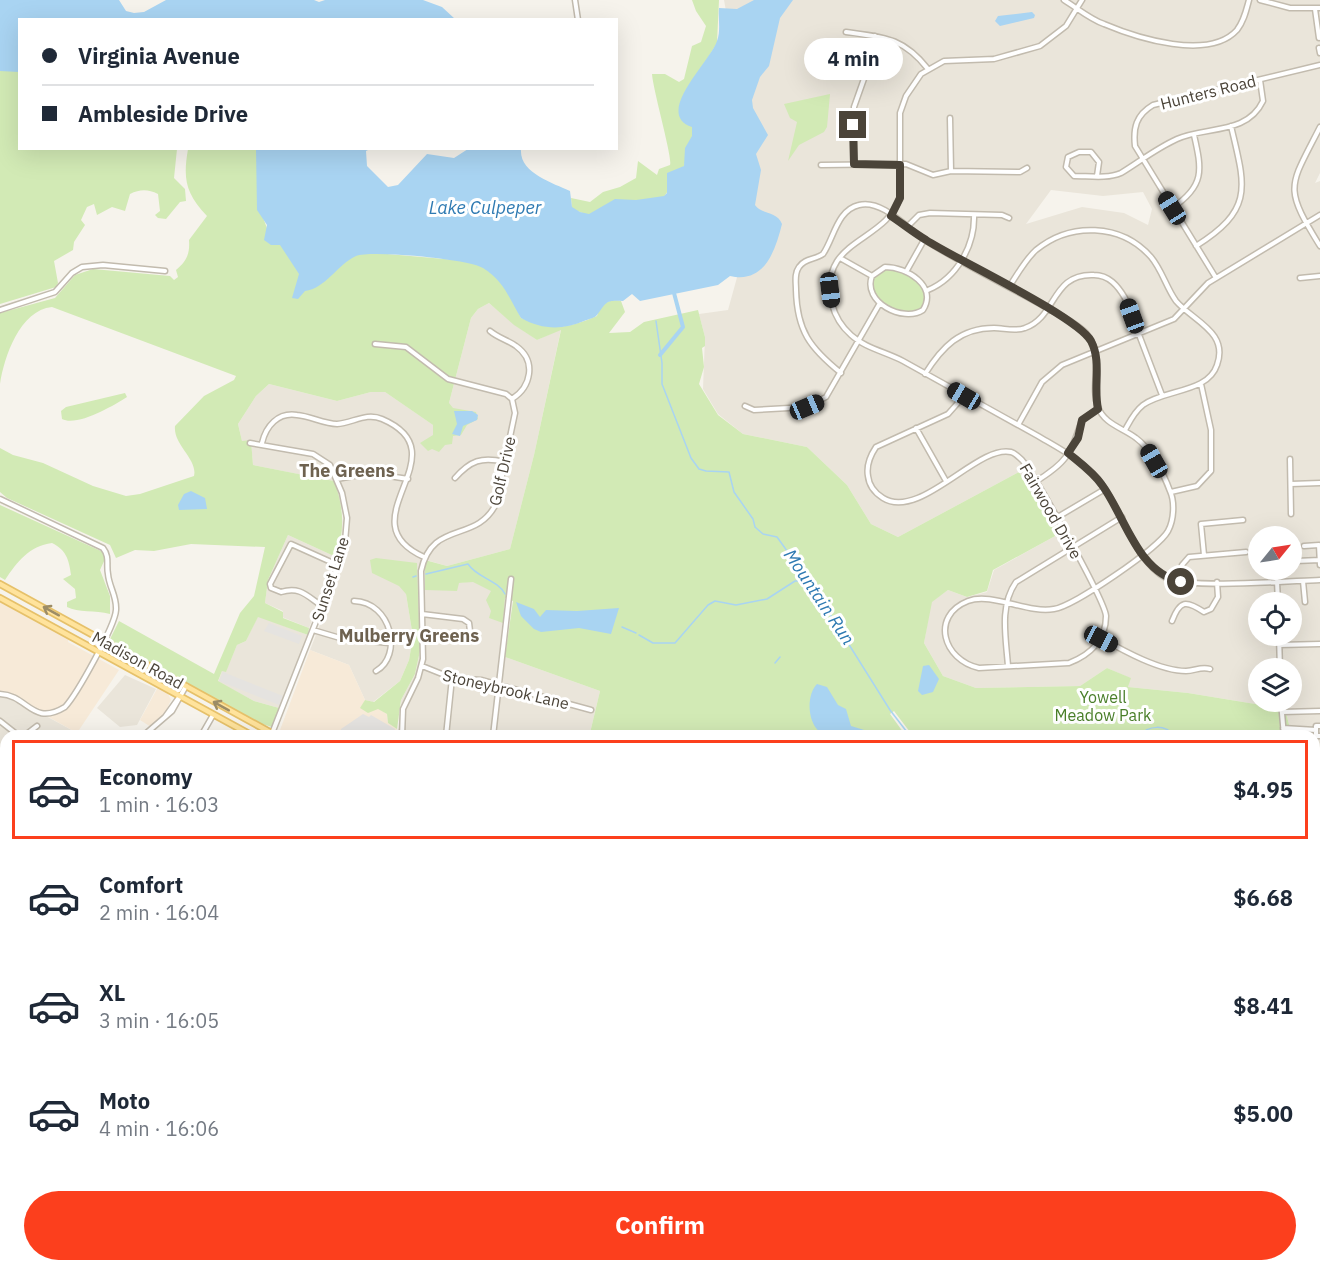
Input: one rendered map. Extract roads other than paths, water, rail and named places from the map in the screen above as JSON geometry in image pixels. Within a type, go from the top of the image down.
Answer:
[{"type":"main road","name":"Madison Road","points":[[0,584],[263,730]]},
{"type":"main road","name":"Madison Road","points":[[0,598],[242,730]]},
{"type":"street","points":[[575,0],[578,18]]},
{"type":"street","points":[[1064,0],[1102,24],[1154,40],[1191,46],[1210,44],[1231,35],[1244,20],[1249,0]]},
{"type":"street","points":[[1082,0],[1063,30],[1040,46],[994,59],[950,59],[928,69],[916,80],[902,106],[900,198],[891,216],[881,226],[857,240],[840,258],[833,272],[830,290],[832,305],[842,326],[859,341],[926,374],[1068,453],[1089,470],[1105,489],[1142,554],[1156,571],[1179,582],[1320,580]]},
{"type":"street","points":[[1260,0],[1290,8],[1317,8],[1319,38]]},
{"type":"street","points":[[846,32],[898,41],[911,49],[928,69]]},
{"type":"street","points":[[854,164],[854,107],[871,59],[875,36]]},
{"type":"street","name":"Hunters Road","points":[[1216,278],[1142,160],[1135,146],[1136,124],[1146,109],[1168,101],[1320,65]]},
{"type":"street","points":[[1097,176],[1099,162],[1091,152],[1079,152],[1068,157],[1066,167],[1071,174],[1097,176],[1113,176],[1177,139],[1245,121],[1258,110],[1263,90],[1260,80]]},
{"type":"street","points":[[950,118],[951,171]]},
{"type":"street","points":[[1196,246],[1227,224],[1237,210],[1242,195],[1243,179],[1231,126]]},
{"type":"street","points":[[1320,128],[1294,183],[1296,206],[1320,246]]},
{"type":"street","points":[[1172,208],[1190,196],[1195,188],[1201,165],[1194,135]]},
{"type":"street","points":[[821,165],[913,166],[924,174],[933,175],[951,171],[1020,172],[1027,168]]},
{"type":"street","points":[[841,373],[816,352],[802,330],[796,300],[796,272],[803,262],[823,254],[843,214],[853,207],[870,203],[924,240],[1047,308],[1085,333],[1098,362],[1095,396],[1098,409],[1105,419],[1125,430],[1144,445],[1171,492],[1173,512],[1170,527],[1161,540],[1112,579],[1052,610],[977,599],[968,601],[950,615],[945,637],[953,656],[967,666],[979,668],[1069,663],[1091,651],[1101,639],[1135,656],[1169,667],[1186,671],[1205,667],[1210,669]]},
{"type":"street","points":[[907,227],[919,215],[974,214],[1002,215],[1009,218]]},
{"type":"street","points":[[928,290],[944,282],[961,260],[975,231],[974,214]]},
{"type":"street","points":[[1018,425],[1050,373],[1062,365],[1174,320],[1197,292],[1216,278],[1320,215]]},
{"type":"street","points":[[1009,287],[1034,252],[1047,242],[1078,230],[1098,230],[1119,234],[1137,244],[1150,256],[1160,269],[1169,290],[1185,309],[1213,332],[1218,342],[1218,365],[1212,374],[1201,384],[1162,395],[1136,411],[1125,430]]},
{"type":"street","points":[[906,272],[924,240]]},
{"type":"street","points":[[840,258],[872,276]]},
{"type":"street","points":[[0,310],[55,292],[72,273],[82,267],[103,265],[165,271]]},
{"type":"street","points":[[885,267],[894,267],[906,272],[928,290],[927,303],[918,314],[902,314],[880,303],[870,288],[872,276],[885,267]]},
{"type":"street","points":[[926,374],[945,345],[962,334],[979,328],[1025,329],[1035,323],[1067,282],[1080,276],[1100,275],[1119,287],[1162,395]]},
{"type":"street","points":[[1300,278],[1320,276]]},
{"type":"street","points":[[745,406],[754,410],[807,407],[826,397],[880,303]]},
{"type":"street","points":[[375,344],[397,345],[410,349],[445,377],[498,390],[512,399],[526,387],[530,377],[529,365],[516,346],[490,331]]},
{"type":"street","points":[[1171,492],[1200,484],[1211,471],[1211,430],[1201,384]]},
{"type":"street","name":"Fairwood Drive","points":[[964,396],[948,414],[876,447],[869,458],[867,468],[872,488],[887,501],[908,502],[1002,452],[1011,452],[1020,458],[1035,482],[1095,588],[1106,614],[1101,639]]},
{"type":"street","name":"Golf Drive","points":[[424,557],[431,545],[441,537],[477,526],[491,514],[496,504],[515,413],[512,399]]},
{"type":"street","points":[[1035,482],[1056,470],[1078,438],[1082,420],[1098,409]]},
{"type":"street","points":[[262,443],[270,425],[286,415],[298,415],[337,424],[365,417],[379,417],[399,430],[410,443],[412,457],[408,479],[395,511],[394,532],[407,549],[424,557],[421,571],[422,666],[402,709],[402,730]]},
{"type":"street","points":[[916,428],[946,481]]},
{"type":"street","name":"Sunset Lane","points":[[250,443],[262,443],[319,456],[328,463],[337,479],[345,502],[347,529],[337,568],[275,730]]},
{"type":"street","points":[[455,478],[469,464],[479,459],[489,458],[504,462]]},
{"type":"street","points":[[1290,459],[1291,514]]},
{"type":"street","points":[[337,479],[370,472],[408,479]]},
{"type":"street","points":[[1291,484],[1320,483]]},
{"type":"street","points":[[1056,518],[1105,489]]},
{"type":"street","points":[[0,499],[106,551],[108,577],[116,597],[117,609],[104,640],[71,699],[56,712],[43,714],[33,711],[15,698],[0,694]]},
{"type":"street","points":[[1008,666],[1006,604],[1016,582],[1122,517]]},
{"type":"street","points":[[1204,555],[1201,524],[1243,520]]},
{"type":"street","points":[[322,606],[299,590],[279,592],[271,588],[270,584],[291,544],[330,562],[337,568]]},
{"type":"street","points":[[1304,546],[1319,545],[1320,565]]},
{"type":"street","points":[[1179,582],[1182,565],[1189,557],[1246,552]]},
{"type":"street","points":[[1302,561],[1320,560]]},
{"type":"street","points":[[494,730],[511,579]]},
{"type":"street","points":[[1303,580],[1305,602]]},
{"type":"street","points":[[1277,581],[1278,592]]},
{"type":"street","points":[[1172,621],[1177,608],[1183,604],[1190,603],[1204,612],[1211,609],[1218,597],[1217,582]]},
{"type":"street","points":[[354,601],[369,605],[384,616],[390,627],[386,663],[376,671]]},
{"type":"street","points":[[422,614],[464,619],[469,623],[470,631]]},
{"type":"street","points":[[313,630],[340,638],[389,643]]},
{"type":"street","points":[[1302,644],[1320,644]]},
{"type":"street","name":"Stoneybrook Lane","points":[[422,666],[453,678],[475,679],[591,710]]},
{"type":"street","points":[[447,730],[453,678]]},
{"type":"street","points":[[151,730],[162,721],[186,686]]},
{"type":"street","points":[[1302,711],[1320,711]]},
{"type":"street","points":[[1282,712],[1283,728],[1318,728]]},
{"type":"street","points":[[204,730],[213,715]]},
{"type":"street","points":[[0,721],[13,730]]},
{"type":"street","points":[[31,730],[37,726]]},
{"type":"water","points":[[0,0],[119,0],[126,11],[134,13],[144,12],[166,0],[314,0],[319,2],[325,0],[423,0],[442,7],[454,18],[18,18],[18,72],[0,71]]},
{"type":"water","name":"Lake Culpeper","points":[[754,0],[793,0],[780,18],[769,66],[760,77],[752,100],[753,108],[768,135],[756,154],[761,170],[755,205],[777,217],[782,224],[776,245],[766,264],[760,270],[742,277],[730,276],[718,285],[640,301],[632,294],[623,301],[607,303],[593,318],[560,327],[545,327],[521,318],[501,284],[483,268],[459,261],[420,256],[365,254],[356,256],[319,286],[305,291],[298,299],[292,298],[299,274],[280,245],[271,245],[264,240],[267,225],[257,210],[256,150],[368,150],[366,151],[367,166],[388,187],[398,185],[427,154],[454,158],[466,150],[521,150],[525,165],[546,181],[570,191],[572,207],[580,212],[589,214],[615,199],[636,200],[664,196],[667,193],[667,173],[684,166],[685,148],[692,136],[692,127],[682,120],[678,111],[681,100],[717,41],[719,8],[737,9]]},
{"type":"water","points":[[1032,12],[1035,15],[1034,18],[1000,26],[995,21],[998,16]]},
{"type":"water","points":[[454,411],[472,411],[478,415],[477,420],[463,426],[460,436],[452,434],[457,424]]},
{"type":"water","points":[[191,491],[205,498],[207,509],[179,510],[178,505],[184,494]]},
{"type":"water","points":[[516,602],[534,609],[540,617],[546,610],[577,611],[619,608],[611,634],[579,628],[541,632],[534,629],[521,616]]},
{"type":"water","points":[[929,665],[939,679],[933,692],[922,695],[918,691],[923,666]]},
{"type":"water","points":[[817,684],[827,687],[838,705],[846,709],[851,726],[864,730],[818,730],[810,712],[813,689]]},
{"type":"waterway","points":[[660,355],[683,327],[674,293]]},
{"type":"waterway","name":"Mountain Run","points":[[656,321],[662,363],[662,384],[691,458],[699,469],[729,472],[734,492],[753,519],[755,527],[763,534],[777,537],[811,584],[890,710],[905,730]]},
{"type":"waterway","points":[[426,574],[468,564],[477,573],[498,585],[505,594]]},
{"type":"waterway","points":[[639,635],[653,643],[675,643],[708,605],[715,601],[736,605],[767,599],[795,581],[809,581]]},
{"type":"waterway","points":[[622,627],[636,633]]},
{"type":"waterway","points":[[775,663],[780,657]]},
{"type":"waterway","name":"Mountain Run","points":[[1147,730],[1157,727],[1168,730]]},
{"type":"district","name":"The Greens","points":[[347,471]]},
{"type":"district","name":"Mulberry Greens","points":[[409,636]]},
{"type":"park label","name":"Yowell Meadow Park","points":[[1103,706]]}]
